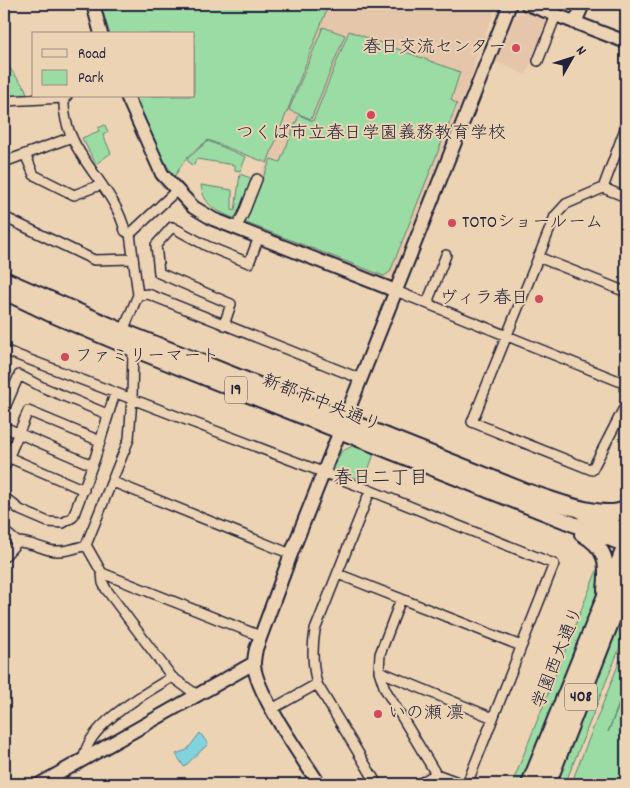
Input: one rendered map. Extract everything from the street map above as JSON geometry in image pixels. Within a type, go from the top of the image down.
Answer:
[{"type":"highway","points":[[526,498],[597,513],[610,514],[626,509]]},
{"type":"highway","name":"学園西大通り","points":[[547,784],[609,605],[626,546]]},
{"type":"highway","name":"学園西大通り","points":[[530,784],[609,605],[626,582]]},
{"type":"highway","points":[[609,605],[626,593]]},
{"type":"main road","name":"新都市中央通り","points":[[4,279],[342,425],[526,498],[626,531]]},
{"type":"main road","name":"新都市中央通り","points":[[4,292],[48,314],[133,349],[342,425]]},
{"type":"main road","name":"新都市中央通り","points":[[526,498],[626,546]]},
{"type":"main road","points":[[526,498],[595,542],[604,555],[607,564],[609,605]]},
{"type":"street","points":[[92,4],[99,32]]},
{"type":"street","points":[[319,784],[261,688],[254,664],[260,636],[342,425],[488,64],[510,4]]},
{"type":"street","points":[[527,4],[626,42]]},
{"type":"street","points":[[575,22],[583,4]]},
{"type":"street","points":[[538,61],[556,15]]},
{"type":"street","points":[[4,101],[50,98]]},
{"type":"street","points":[[65,98],[66,118],[72,137],[82,157],[117,208],[125,231],[130,234]]},
{"type":"street","points":[[128,98],[162,174],[176,191],[203,214],[626,384]]},
{"type":"street","points":[[626,126],[602,188],[560,208],[551,223],[472,422],[592,470],[626,404]]},
{"type":"street","points":[[4,162],[72,137]]},
{"type":"street","points":[[25,154],[34,175],[74,195],[100,185]]},
{"type":"street","points":[[236,228],[257,179]]},
{"type":"street","points":[[602,188],[626,197]]},
{"type":"street","points":[[130,234],[176,191]]},
{"type":"street","points":[[4,217],[94,260],[132,258]]},
{"type":"street","points":[[224,324],[231,304],[158,273],[156,245],[172,227],[206,246],[249,263],[259,237]]},
{"type":"street","points":[[123,331],[138,295],[130,234]]},
{"type":"street","points":[[427,303],[446,255]]},
{"type":"street","points":[[538,257],[626,292]]},
{"type":"street","points":[[138,295],[148,294],[361,379]]},
{"type":"street","points":[[4,531],[17,542],[27,542],[51,550],[70,550],[86,545],[129,439],[133,349]]},
{"type":"street","points":[[4,350],[132,398],[554,564],[467,784]]},
{"type":"street","points":[[4,410],[19,375],[42,387],[108,414]]},
{"type":"street","points":[[4,497],[20,510],[48,522],[63,523],[73,517],[84,490],[115,393]]},
{"type":"street","points":[[4,468],[28,411],[100,441]]},
{"type":"street","points":[[4,427],[92,465]]},
{"type":"street","points":[[8,457],[84,490]]},
{"type":"street","points":[[113,482],[291,554]]},
{"type":"street","points":[[370,491],[315,630],[312,647],[317,684],[377,784]]},
{"type":"street","points":[[4,557],[17,542]]},
{"type":"street","points":[[86,545],[102,573],[106,589],[172,677],[197,695]]},
{"type":"street","points":[[102,573],[260,636]]},
{"type":"street","points":[[338,574],[521,646]]},
{"type":"street","points":[[401,599],[380,654],[378,671],[385,689],[436,774],[463,784]]},
{"type":"street","points":[[40,784],[61,779],[84,759],[254,664]]},
{"type":"street","points":[[378,671],[493,718]]},
{"type":"street","points":[[84,759],[85,749],[92,737],[122,708],[172,677]]},
{"type":"street","points":[[272,709],[317,684]]},
{"type":"street","points":[[419,784],[436,774]]},
{"type":"shaded area","name":"つくば市立春日学園義務教育学校","points":[[329,4],[495,4],[493,19],[473,66],[475,67],[393,275],[384,279],[242,222]]},
{"type":"shaded area","points":[[526,11],[549,20],[550,23],[536,60],[532,60],[526,75],[496,62],[514,16]]},
{"type":"green space","points":[[100,4],[329,4],[267,163],[208,140],[187,157],[174,177],[159,152],[136,98],[195,98],[195,32],[109,32]]},
{"type":"green space","points":[[323,27],[345,35],[311,119],[289,110]]},
{"type":"green space","name":"つくば市立春日学園義務教育学校","points":[[349,31],[460,72],[451,100],[457,104],[390,272],[384,276],[244,222],[271,159],[280,162],[299,115],[313,121]]},
{"type":"green space","points":[[4,61],[25,88],[28,97],[4,98]]},
{"type":"green space","points":[[105,125],[108,132],[103,135],[111,153],[96,164],[82,138],[99,131],[98,128]]},
{"type":"green space","points":[[208,141],[246,157],[240,171],[235,170],[235,165],[196,159],[194,165],[190,164],[187,159]]},
{"type":"green space","points":[[240,174],[253,179],[237,216],[233,218],[208,203],[201,185],[232,190],[232,210],[235,211]]},
{"type":"green space","points":[[352,446],[374,454],[363,484],[336,473],[334,468],[341,452]]},
{"type":"green space","points":[[601,560],[600,588],[522,784],[512,784]]},
{"type":"green space","points":[[626,606],[626,632],[565,784],[555,784]]},
{"type":"green space","points":[[626,645],[626,685],[608,732],[626,689],[626,784],[571,784]]},
{"type":"water","points":[[200,733],[208,744],[184,767],[176,754],[187,750]]},
{"type":"place","name":"春日交流センター","points":[[516,48]]},
{"type":"place","name":"つくば市立春日学園義務教育学校","points":[[371,115]]},
{"type":"place","name":"TOTOショールーム","points":[[452,223]]},
{"type":"place","name":"ヴィラ春日","points":[[539,299]]},
{"type":"place","name":"ファミリーマート","points":[[65,357]]},
{"type":"place","name":"いの瀬 凛","points":[[378,714]]},
{"type":"district","name":"春日二丁目","points":[[381,479]]}]
